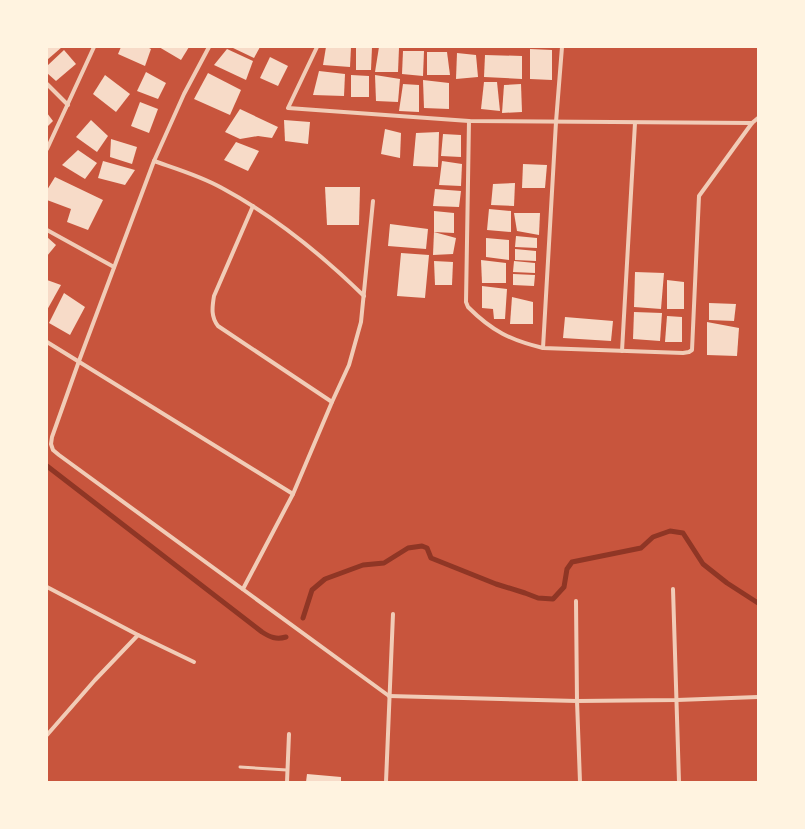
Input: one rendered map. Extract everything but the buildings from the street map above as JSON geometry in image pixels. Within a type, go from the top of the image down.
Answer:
[{"type":"street","points":[[47,149],[94,47]]},
{"type":"street","points":[[209,47],[184,94],[154,161],[53,431],[51,444],[53,450],[389,696],[577,701],[677,700],[758,697]]},
{"type":"street","points":[[317,47],[288,108],[469,121],[752,123]]},
{"type":"street","points":[[543,348],[556,122],[562,47]]},
{"type":"street","points":[[47,84],[68,105]]},
{"type":"street","points":[[469,121],[466,302],[468,307],[495,331],[521,343],[543,348],[683,353],[692,350],[699,196],[752,123],[758,118]]},
{"type":"street","points":[[622,351],[635,123]]},
{"type":"street","points":[[154,161],[221,187],[252,206],[280,225],[309,248],[347,279],[364,296]]},
{"type":"street","points":[[243,589],[293,494],[349,365],[362,322],[373,200]]},
{"type":"street","points":[[252,206],[214,296],[212,308],[214,321],[218,326],[332,402]]},
{"type":"street","points":[[47,230],[114,267]]},
{"type":"street","points":[[47,342],[293,494]]},
{"type":"street","points":[[47,587],[138,635],[194,662]]},
{"type":"street","points":[[673,589],[679,782]]},
{"type":"street","points":[[576,601],[577,701],[580,782]]},
{"type":"street","points":[[386,782],[393,614]]},
{"type":"street","points":[[47,735],[90,685],[138,635]]},
{"type":"street","points":[[287,782],[289,734]]},
{"type":"lane","points":[[240,767],[287,770]]},
{"type":"waterway","points":[[47,466],[262,632],[273,638],[286,637]]},
{"type":"waterway","points":[[303,618],[312,590],[325,579],[363,565],[384,563],[408,548],[422,546],[427,548],[431,558],[496,584],[538,598],[553,599],[564,587],[567,569],[572,562],[641,548],[653,537],[670,531],[683,533],[703,564],[727,583],[758,603]]}]
